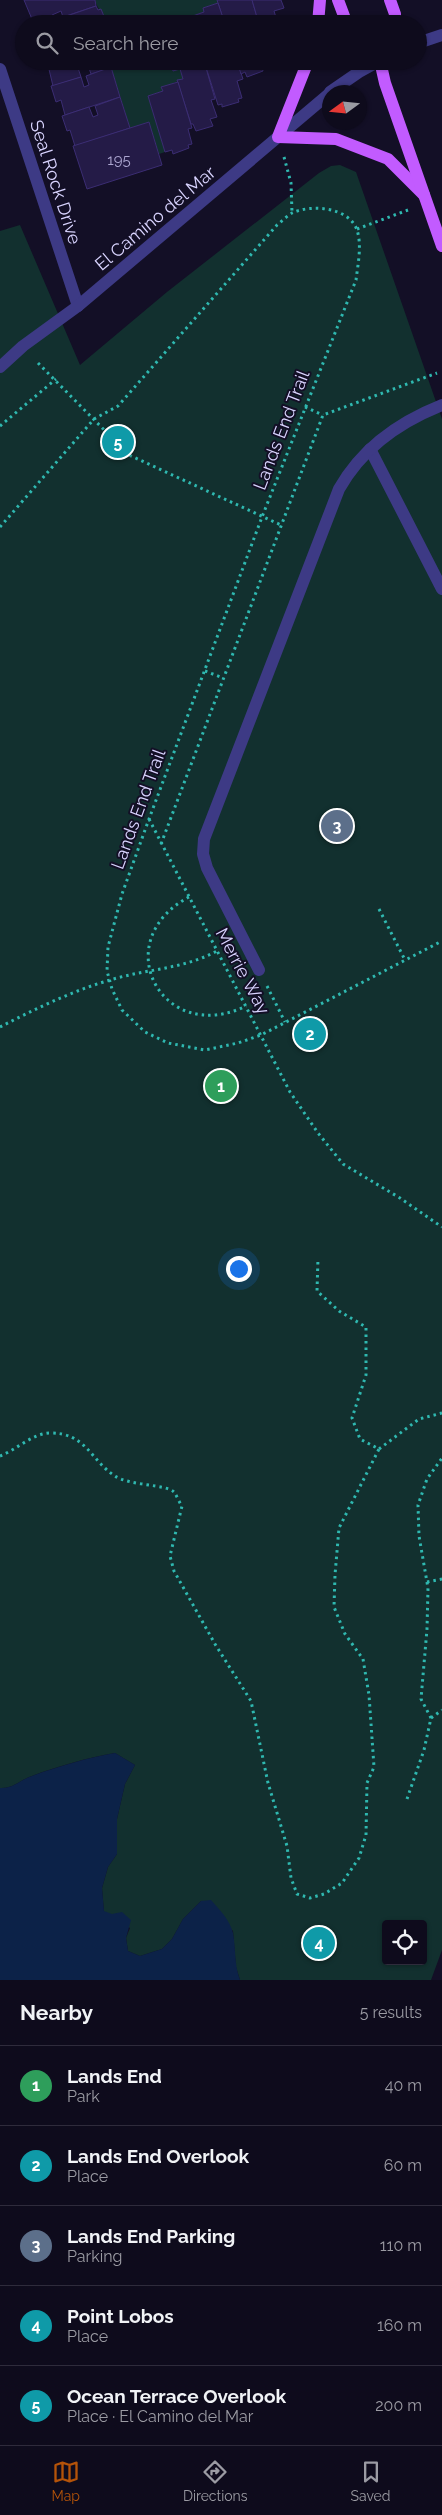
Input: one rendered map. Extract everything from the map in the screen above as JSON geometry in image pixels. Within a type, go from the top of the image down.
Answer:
[{"type":"main road","points":[[319,15],[320,0]]},
{"type":"main road","points":[[338,0],[344,15]]},
{"type":"main road","points":[[390,0],[395,15]]},
{"type":"main road","points":[[304,70],[278,137],[336,139],[388,159],[426,199]]},
{"type":"main road","points":[[382,70],[442,246]]},
{"type":"street","points":[[427,40],[442,34]]},
{"type":"street","name":"Seal Rock Drive","points":[[0,69],[78,306]]},
{"type":"street","name":"El Camino del Mar","points":[[341,85],[363,70]]},
{"type":"street","name":"El Camino del Mar","points":[[0,367],[23,346],[78,306],[322,100]]},
{"type":"street","points":[[260,970],[207,868],[203,854],[204,839],[332,503],[347,474],[370,448],[397,428],[442,405]]},
{"type":"street","points":[[370,448],[442,589]]},
{"type":"path","points":[[278,137],[291,183],[292,213]]},
{"type":"path","points":[[0,527],[94,419],[118,406],[277,225],[292,213],[328,208],[346,218],[357,229],[426,199]]},
{"type":"path","name":"Lands End Trail","points":[[109,980],[108,948],[114,919],[149,819],[262,517],[356,280],[359,250],[357,229]]},
{"type":"path","points":[[38,363],[56,379],[129,455],[282,525]]},
{"type":"path","points":[[162,844],[323,415],[437,373]]},
{"type":"path","points":[[0,426],[56,379]]},
{"type":"path","points":[[305,407],[323,415]]},
{"type":"path","points":[[205,671],[223,678]]},
{"type":"path","name":"Merrie Way","points":[[149,819],[261,1034],[442,941]]},
{"type":"path","points":[[189,897],[169,910],[154,930],[147,956],[149,970],[159,991],[168,1001],[192,1014],[218,1016],[246,1006]]},
{"type":"path","points":[[379,908],[405,960]]},
{"type":"path","points":[[0,1027],[41,1007],[109,980],[149,970],[184,965],[217,951]]},
{"type":"path","points":[[260,970],[285,1022]]},
{"type":"path","points":[[109,980],[116,1000],[136,1026],[168,1043],[194,1049],[216,1049],[261,1034],[290,1092],[318,1133],[343,1164],[400,1198],[442,1227]]},
{"type":"path","points":[[318,1258],[318,1291],[339,1311],[366,1327],[366,1375],[352,1418],[360,1439],[379,1449]]},
{"type":"path","points":[[0,1456],[48,1433],[71,1436],[95,1454],[116,1477],[137,1485],[169,1489],[174,1492],[182,1506],[170,1556],[174,1572],[214,1644],[251,1701],[268,1783],[282,1827],[292,1878],[297,1894],[310,1898],[324,1894],[342,1883],[359,1858],[366,1834],[367,1783],[374,1767],[370,1695],[363,1659],[345,1634],[334,1607],[339,1528],[379,1449],[419,1419],[442,1413]]},
{"type":"path","points":[[406,1799],[424,1750],[431,1718],[421,1699],[427,1629],[427,1582],[419,1536],[418,1505],[427,1479],[442,1458]]},
{"type":"path","points":[[427,1582],[442,1578]]},
{"type":"path","points":[[431,1718],[442,1710]]},
{"type":"green space","points":[[95,0],[217,0],[218,3],[203,8],[204,12],[196,15],[102,15]]},
{"type":"green space","points":[[112,70],[180,70],[183,79],[162,88],[163,91],[148,96],[165,152],[159,154],[149,122],[130,128]]},
{"type":"green space","points":[[340,165],[356,172],[442,419],[442,1950],[431,1980],[240,1980],[236,1967],[233,1931],[201,1901],[183,1919],[172,1939],[162,1949],[140,1956],[128,1951],[126,1938],[130,1928],[104,1912],[102,1888],[108,1867],[117,1854],[117,1819],[125,1784],[135,1765],[115,1753],[42,1772],[9,1787],[0,1788],[0,231],[20,225],[80,365],[167,292],[319,173],[331,166]]},
{"type":"water","points":[[115,1753],[135,1765],[125,1784],[117,1819],[117,1854],[108,1867],[102,1888],[104,1911],[112,1914],[122,1912],[131,1920],[126,1938],[128,1951],[140,1956],[162,1949],[172,1939],[183,1919],[201,1901],[211,1900],[232,1928],[240,1980],[0,1980],[0,1788],[9,1787],[28,1778],[63,1766]]},
{"type":"building","points":[[24,0],[95,0],[96,6],[69,15],[62,15],[61,11],[52,15],[30,15]]},
{"type":"building","points":[[217,0],[252,0],[256,15],[222,15]]},
{"type":"building","points":[[252,0],[281,0],[284,8],[274,11],[275,15],[256,15]]},
{"type":"building","points":[[218,3],[222,15],[196,15],[204,12],[203,8]]},
{"type":"building","points":[[96,6],[98,10],[101,9],[103,15],[70,15]]},
{"type":"building","points":[[49,70],[79,70],[81,77],[53,86]]},
{"type":"building","points":[[90,70],[104,70],[91,74]]},
{"type":"building","points":[[103,70],[112,70],[120,97],[65,115],[61,100],[56,102],[51,86],[81,77],[84,87],[89,85],[86,76]]},
{"type":"building","points":[[180,70],[207,70],[215,99],[211,100],[217,117],[210,119],[213,126],[196,131],[193,124],[191,124],[177,80],[183,79]]},
{"type":"building","points":[[207,70],[240,70],[243,79],[237,81],[242,98],[238,99],[239,102],[222,107],[222,104],[218,105]]},
{"type":"building","points":[[240,70],[263,71],[247,77],[245,72],[241,74]]},
{"type":"building","points":[[178,82],[192,128],[188,129],[192,144],[188,145],[189,148],[173,154],[172,150],[165,152],[148,96],[163,91],[161,87]]},
{"type":"building","points":[[120,97],[130,128],[75,146],[70,130],[67,131],[62,116],[89,107],[93,117],[98,115],[95,106]]},
{"type":"building","points":[[149,122],[162,165],[87,189],[73,146]]},
{"type":"place","name":"Ocean Terrace Overlook","points":[[118,442]]},
{"type":"place","name":"Lands End Parking","points":[[337,826]]},
{"type":"place","name":"Lands End Overlook","points":[[310,1034]]},
{"type":"place","name":"Lands End","points":[[221,1086]]},
{"type":"place","name":"Point Lobos","points":[[319,1943]]}]
